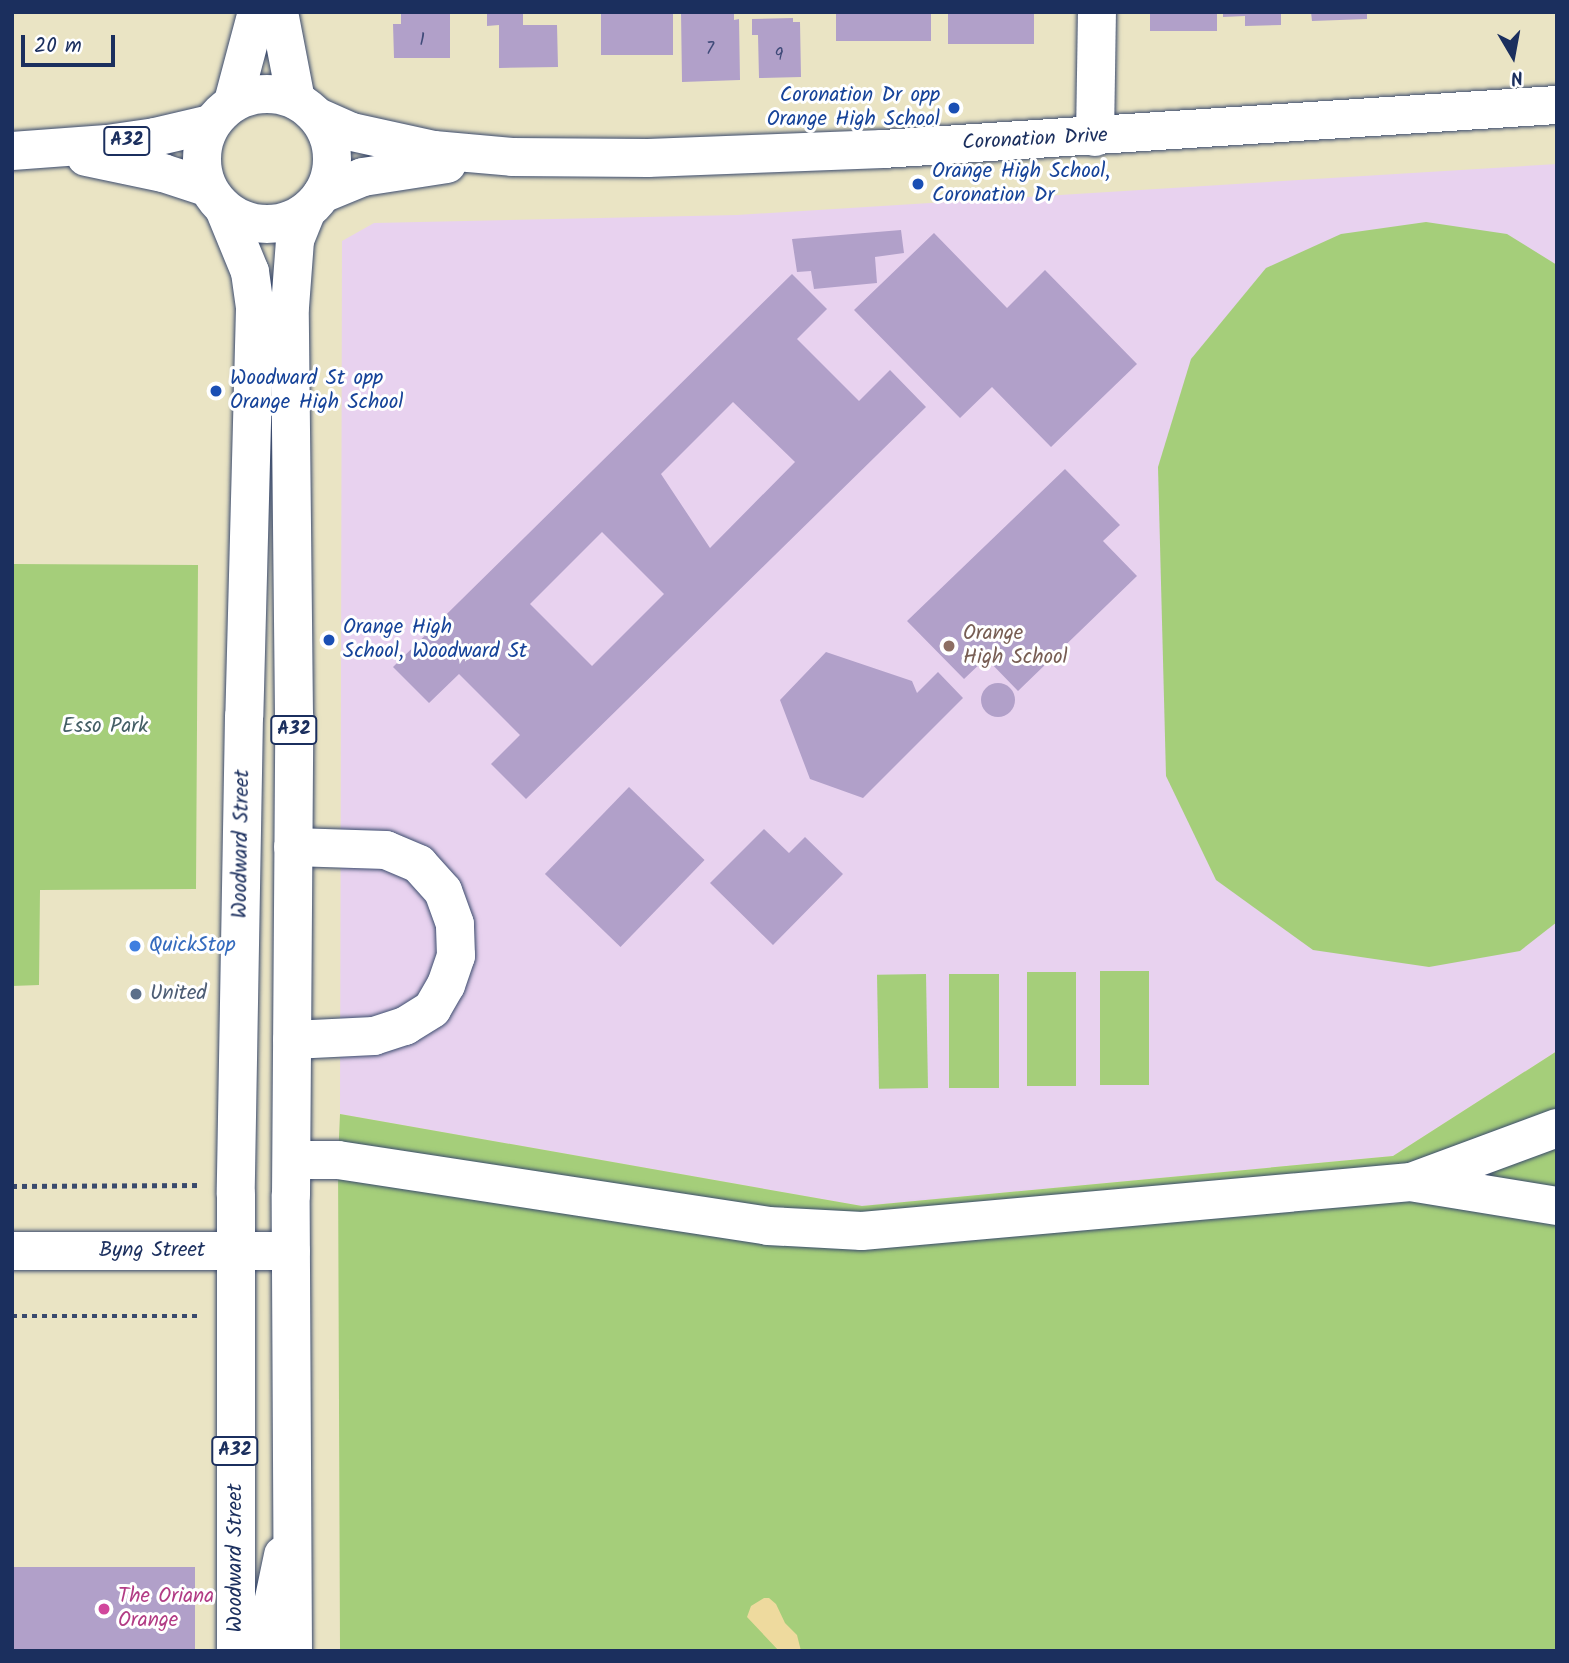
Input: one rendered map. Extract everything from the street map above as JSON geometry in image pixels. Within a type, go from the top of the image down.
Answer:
[{"type":"main road","points":[[222,113],[257,12]]},
{"type":"main road","points":[[279,12],[307,108]]},
{"type":"main road","points":[[1095,137],[1097,12]]},
{"type":"main road","name":"A32","points":[[27,151],[155,137],[222,113],[263,93],[307,108],[329,137],[332,155],[330,178],[295,240],[290,284],[293,1651]]},
{"type":"main road","name":"Coronation Drive","points":[[314,203],[363,177],[512,157],[805,153],[1095,137],[1557,105]]},
{"type":"main road","name":"Coronation Drive","points":[[307,108],[352,132],[393,143],[512,157]]},
{"type":"main road","name":"A32","points":[[216,199],[200,155],[222,113]]},
{"type":"main road","name":"A32","points":[[27,151],[104,159],[163,173],[216,199],[239,219],[261,225],[296,218],[314,203]]},
{"type":"main road","name":"Woodward Street","points":[[216,199],[250,272],[256,308],[244,716],[235,1251],[236,1651]]},
{"type":"main road","points":[[292,1040],[374,1036],[405,1026],[432,1009],[446,985],[456,956],[455,924],[443,891],[419,864],[386,850],[293,847]]},
{"type":"main road","points":[[1411,1182],[1557,1128]]},
{"type":"main road","points":[[292,1160],[338,1160],[768,1226],[862,1231],[1411,1182],[1557,1206]]},
{"type":"main road","name":"Byng Street","points":[[12,1251],[291,1251]]},
{"type":"main road","points":[[263,1651],[291,1515]]},
{"type":"path","points":[[12,1186],[202,1185]]},
{"type":"path","points":[[12,1316],[201,1316]]},
{"type":"shaded area","name":"Orange High School","points":[[1557,164],[1557,1051],[1393,1156],[862,1206],[340,1114],[342,241],[374,223],[737,215]]},
{"type":"green space","points":[[1426,222],[1507,234],[1557,265],[1557,922],[1520,951],[1429,967],[1313,950],[1216,880],[1166,776],[1158,467],[1191,359],[1266,268],[1341,234]]},
{"type":"green space","name":"Esso Park","points":[[12,564],[198,565],[196,889],[40,890],[39,985],[12,986]]},
{"type":"green space","points":[[1100,971],[1149,971],[1149,1085],[1100,1085]]},
{"type":"green space","points":[[1027,972],[1076,972],[1076,1086],[1027,1086]]},
{"type":"green space","points":[[926,974],[928,1088],[879,1089],[877,975]]},
{"type":"green space","points":[[949,974],[999,974],[999,1088],[949,1088]]},
{"type":"green space","points":[[1557,1051],[1557,1651],[340,1651],[340,1114],[862,1206],[1393,1156]]},
{"type":"sand","points":[[769,1598],[776,1604],[785,1623],[797,1635],[801,1651],[779,1651],[747,1617],[751,1606]]},
{"type":"building","points":[[401,12],[450,12],[450,58],[394,58],[393,24],[401,24]]},
{"type":"building","points":[[487,12],[523,12],[523,25],[557,25],[558,67],[499,68],[499,25],[487,26]]},
{"type":"building","points":[[601,12],[673,12],[673,55],[601,55]]},
{"type":"building","points":[[681,12],[734,12],[734,20],[739,19],[740,80],[682,82]]},
{"type":"building","points":[[836,12],[931,12],[931,41],[836,41]]},
{"type":"building","points":[[948,12],[1034,12],[1034,44],[948,44]]},
{"type":"building","points":[[1150,12],[1217,12],[1217,31],[1150,31]]},
{"type":"building","points":[[1223,12],[1281,12],[1281,25],[1245,26],[1245,16],[1223,17]]},
{"type":"building","points":[[1311,12],[1367,12],[1367,19],[1312,21]]},
{"type":"building","points":[[793,18],[793,22],[800,22],[801,77],[759,78],[758,35],[752,35],[752,19]]},
{"type":"building","points":[[901,230],[904,253],[875,257],[877,283],[814,289],[811,271],[797,272],[792,239]]},
{"type":"building","points":[[934,233],[1007,308],[1045,270],[1137,364],[1051,447],[992,387],[960,418],[854,310]]},
{"type":"building","points":[[792,274],[827,309],[797,339],[859,401],[890,370],[926,407],[526,799],[491,764],[520,735],[459,674],[429,703],[393,667]],"holes":[[[733,402],[795,462],[710,548],[661,474]],[[602,532],[664,594],[592,666],[530,604]]]},
{"type":"building","points":[[1065,469],[1120,525],[1103,541],[1137,576],[1018,691],[986,658],[964,679],[907,621]]},
{"type":"building","points":[[826,652],[912,681],[917,693],[938,672],[963,698],[863,798],[810,779],[780,700]]},
{"type":"building","points":[[998,683],[1010,688],[1015,700],[1010,712],[998,717],[986,712],[981,700],[986,688]]},
{"type":"building","points":[[629,787],[705,860],[620,947],[545,874]]},
{"type":"building","points":[[764,829],[789,853],[805,837],[843,874],[773,945],[710,883]]},
{"type":"building","name":"The Oriana Orange","points":[[12,1567],[195,1567],[195,1651],[12,1651]]},
{"type":"place","name":"Coronation Dr opp Orange High School","points":[[954,108]]},
{"type":"place","name":"Orange High School, Coronation Dr","points":[[918,184]]},
{"type":"place","name":"Woodward St opp Orange High School","points":[[216,391]]},
{"type":"place","name":"Orange High School, Woodward St","points":[[329,640]]},
{"type":"place","name":"Orange High School","points":[[949,646]]},
{"type":"place","name":"QuickStop","points":[[135,946]]},
{"type":"place","name":"United","points":[[136,994]]},
{"type":"place","name":"The Oriana Orange","points":[[104,1609]]}]
